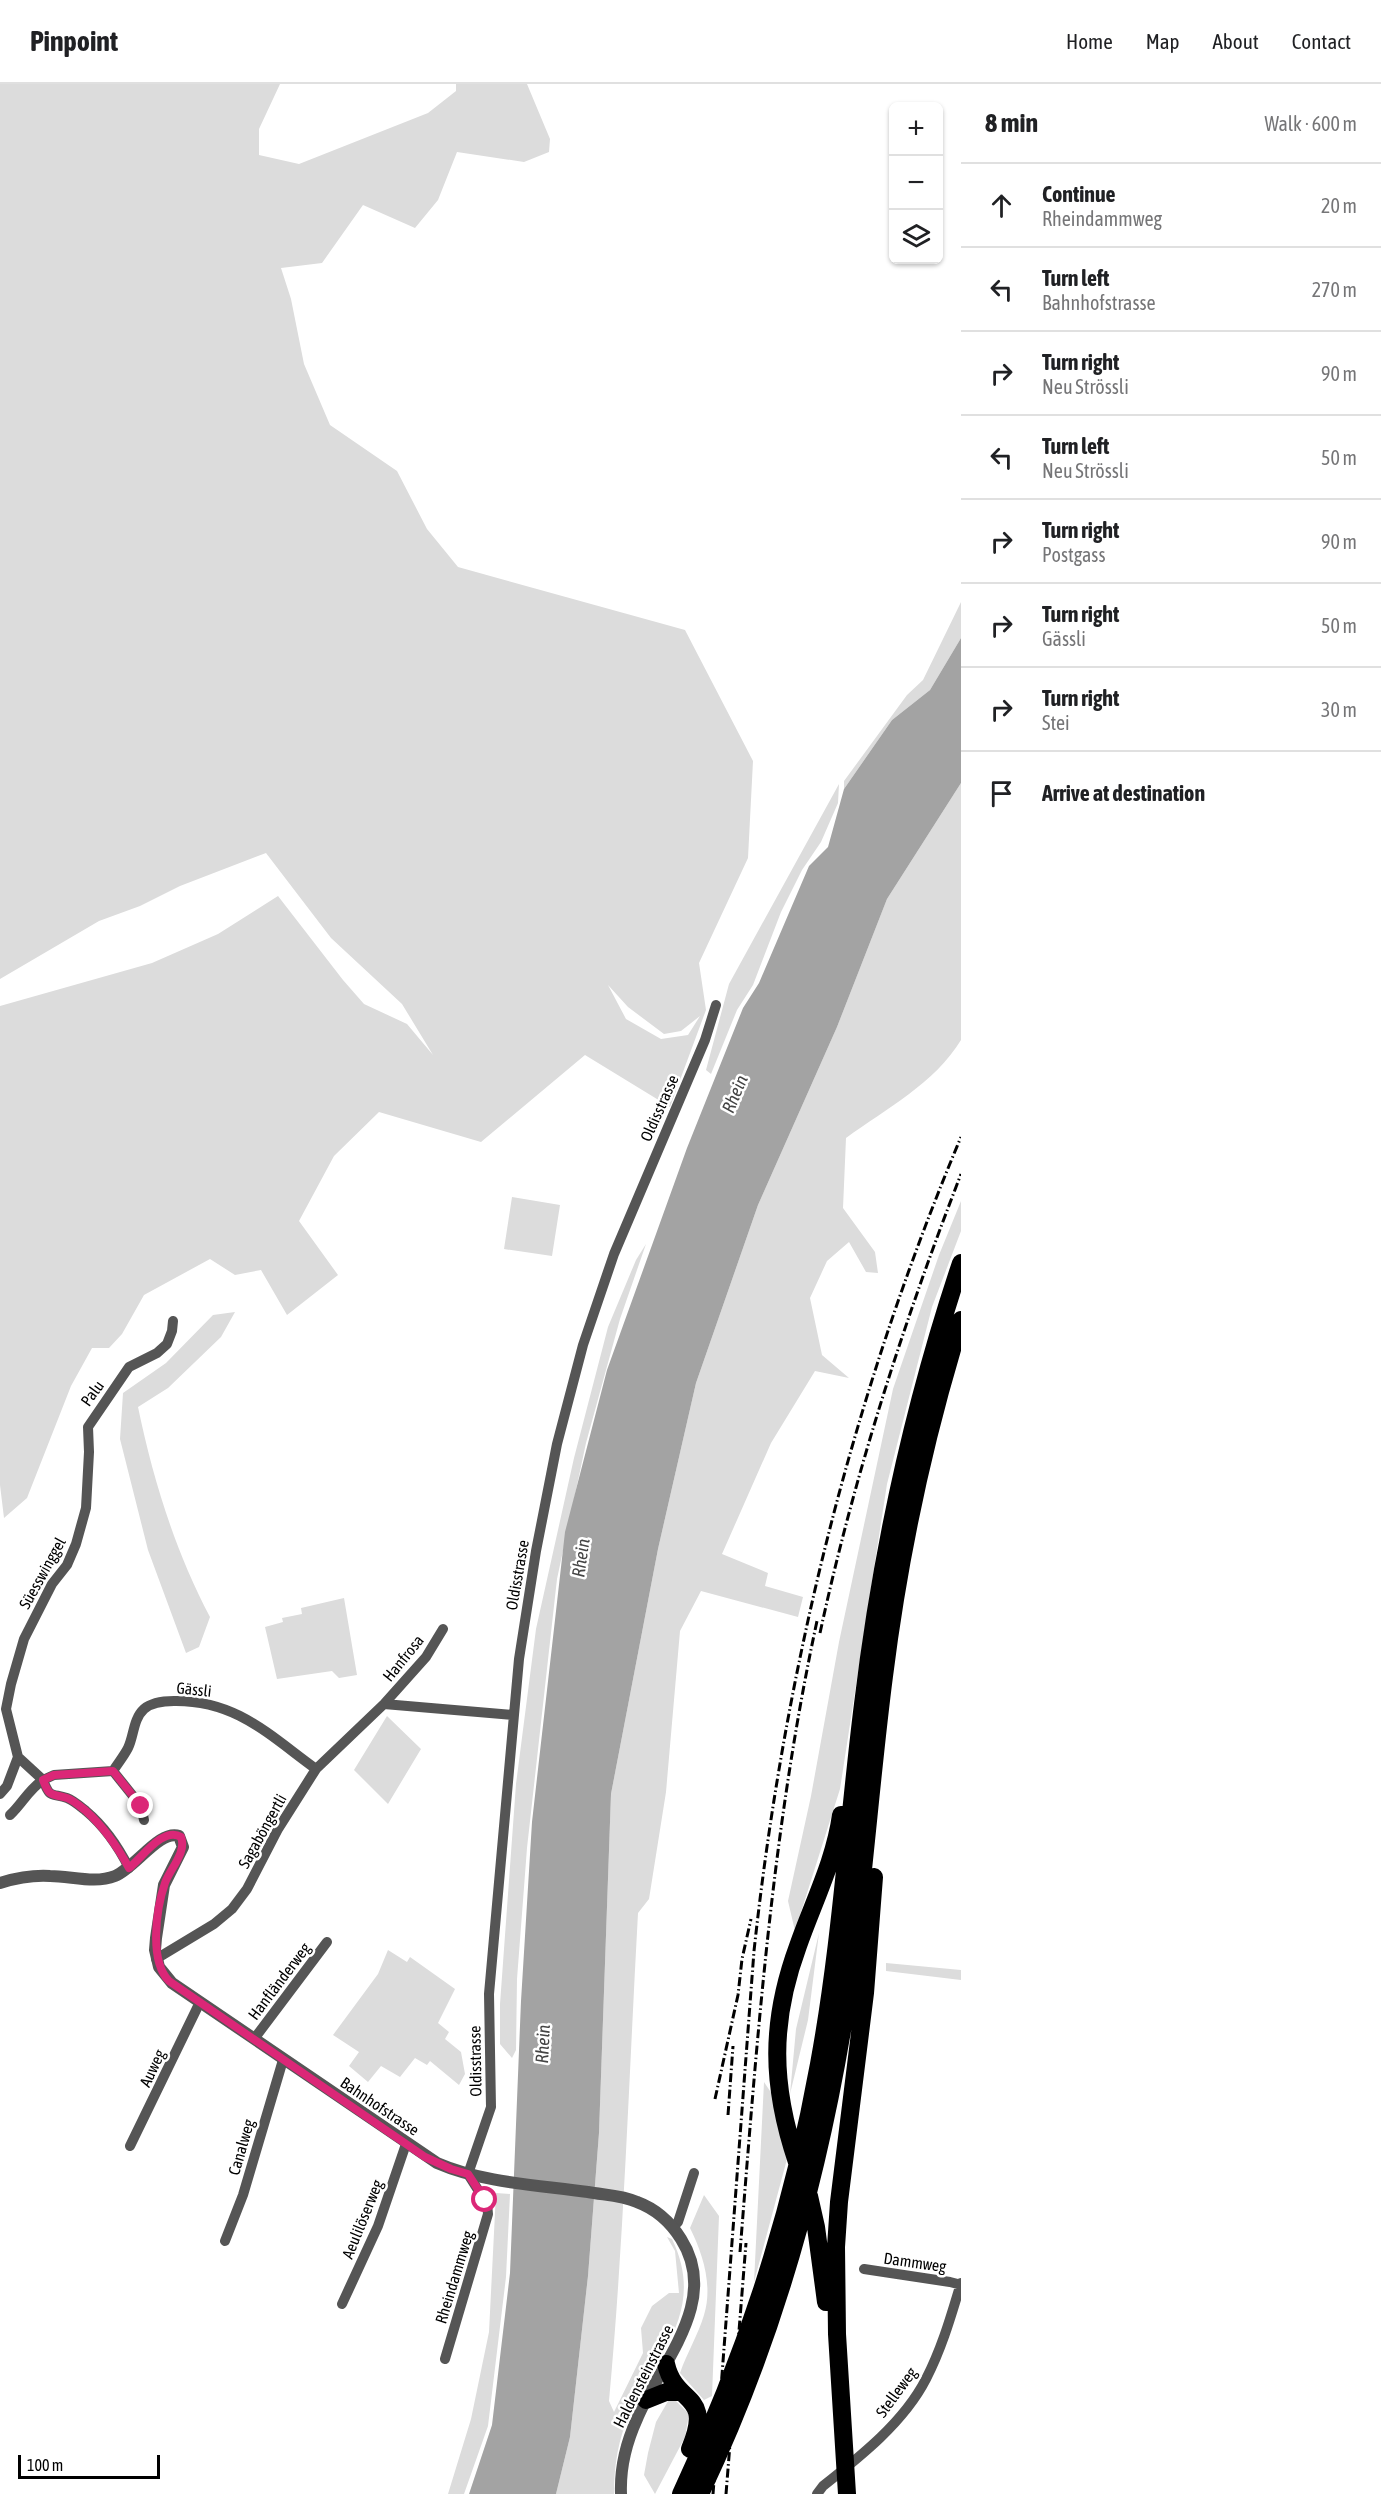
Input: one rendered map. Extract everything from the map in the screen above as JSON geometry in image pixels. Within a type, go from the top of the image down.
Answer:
[{"type":"highway","points":[[681,2494],[725,2393],[752,2321],[780,2230],[806,2128],[820,2061],[835,1955],[875,1611],[905,1460],[939,1328],[961,1263]]},
{"type":"highway","points":[[700,2494],[743,2395],[776,2306],[813,2177],[845,2010],[884,1674],[908,1533],[941,1389],[961,1320]]},
{"type":"highway","points":[[847,2487],[836,2325],[836,2247],[839,2202],[865,1993],[883,1751],[884,1674]]},
{"type":"highway","points":[[841,2418],[831,2357],[819,2246],[810,2198],[784,2120],[777,2072],[781,2008],[790,1969],[831,1857],[840,1819],[849,1755],[863,1701]]},
{"type":"highway","points":[[666,2364],[671,2379],[680,2392],[694,2403],[698,2419],[693,2441],[671,2494]]},
{"type":"highway","points":[[646,2400],[666,2392],[680,2392]]},
{"type":"street","name":"Oldisstrasse","points":[[468,2174],[491,2107],[489,1994],[514,1715],[523,1629],[557,1444],[583,1345],[614,1254],[705,1040],[716,1005]]},
{"type":"street","name":"Palu","points":[[86,1508],[90,1421],[129,1367],[157,1353],[166,1344],[173,1322]]},
{"type":"street","name":"Süesswinggel","points":[[18,1756],[6,1708],[11,1684],[24,1639],[52,1584],[68,1565],[86,1508]]},
{"type":"street","name":"Hanfrosa","points":[[384,1704],[426,1657],[443,1629]]},
{"type":"street","name":"Gässli","points":[[113,1771],[129,1747],[139,1716],[145,1708],[158,1702],[184,1701],[220,1707],[240,1714],[316,1769]]},
{"type":"street","points":[[384,1704],[514,1715]]},
{"type":"street","name":"Sagaböngertli","points":[[156,1959],[214,1924],[232,1910],[247,1889],[278,1829],[316,1769],[384,1704]]},
{"type":"street","points":[[0,1794],[7,1786],[18,1756],[43,1780],[48,1792],[55,1797],[67,1798],[100,1823],[113,1839],[129,1868]]},
{"type":"street","points":[[10,1815],[34,1786],[54,1775],[113,1771],[141,1806],[144,1820]]},
{"type":"street","points":[[0,1882],[49,1876],[104,1879],[129,1868],[165,1836],[175,1834],[182,1840],[182,1849],[169,1873],[162,1893],[156,1938],[156,1959]]},
{"type":"street","name":"Hanfländerweg","points":[[254,2039],[327,1942]]},
{"type":"street","name":"Bahnhofstrasse","points":[[156,1959],[169,1981],[437,2163],[468,2174],[630,2199]]},
{"type":"street","name":"Auweg","points":[[130,2146],[200,2002]]},
{"type":"street","name":"Canalweg","points":[[225,2241],[243,2195],[283,2060]]},
{"type":"street","name":"Aeulilöserweg","points":[[342,2304],[378,2226],[406,2144]]},
{"type":"street","points":[[672,2227],[678,2222],[694,2173]]},
{"type":"street","name":"Rheindammweg","points":[[445,2359],[488,2214],[487,2204],[468,2174]]},
{"type":"street","name":"Haldensteinstrasse","points":[[621,2494],[630,2434],[685,2328],[694,2293],[690,2256],[672,2227],[656,2212],[630,2199]]},
{"type":"street","name":"Dammweg","points":[[864,2269],[961,2284]]},
{"type":"street","name":"Stelleweg","points":[[817,2494],[823,2486],[880,2437],[926,2380],[944,2341],[961,2284]]},
{"type":"shaded area","points":[[0,84],[280,84],[259,129],[259,155],[299,164],[428,113],[456,91],[456,84],[527,84],[550,139],[549,152],[524,162],[457,152],[438,200],[415,228],[363,205],[322,263],[281,268],[291,299],[304,364],[330,425],[397,471],[427,529],[458,567],[685,630],[753,761],[748,858],[699,963],[706,1010],[670,1107],[585,1055],[481,1142],[379,1112],[334,1156],[299,1221],[338,1275],[287,1315],[261,1270],[235,1275],[210,1259],[144,1295],[122,1334],[109,1348],[92,1348],[71,1386],[27,1498],[4,1518],[0,1485],[0,1006],[152,963],[218,934],[278,896],[364,1004],[407,1024],[433,1055],[402,1004],[331,938],[266,853],[180,886],[140,906],[99,921],[0,979]],"holes":[[[608,985],[628,1007],[664,1034],[681,1031],[700,1016],[688,1035],[661,1039],[626,1019]]]},
{"type":"shaded area","points":[[961,602],[961,638],[930,690],[892,720],[844,789],[844,781],[907,695],[923,680]]},
{"type":"shaded area","points":[[961,783],[961,1040],[938,1069],[924,1082],[846,1138],[843,1208],[875,1252],[878,1273],[866,1272],[849,1242],[827,1261],[810,1298],[822,1355],[849,1378],[815,1371],[771,1443],[722,1554],[768,1573],[765,1586],[803,1597],[798,1617],[701,1591],[680,1631],[666,1792],[649,1899],[638,1913],[622,2218],[609,2401],[614,2412],[643,2353],[641,2328],[652,2306],[669,2293],[679,2293],[675,2251],[667,2237],[672,2239],[681,2264],[684,2288],[681,2309],[675,2330],[630,2413],[622,2433],[614,2494],[556,2494],[570,2437],[588,2276],[599,2133],[611,1794],[658,1549],[696,1383],[758,1205],[837,1027],[887,899]]},
{"type":"shaded area","points":[[839,784],[838,803],[821,842],[802,870],[781,912],[753,985],[737,1010],[711,1074],[706,1070],[729,984]]},
{"type":"shaded area","points":[[512,1197],[560,1205],[552,1256],[504,1249]]},
{"type":"shaded area","points":[[961,1201],[961,1231],[932,1307],[887,1484],[840,1789],[795,1931],[788,1901],[811,1796],[839,1642],[893,1389],[939,1255]]},
{"type":"shaded area","points":[[646,1244],[620,1319],[586,1443],[557,1579],[527,1848],[517,1979],[516,2050],[512,2058],[500,2044],[500,2004],[516,1784],[536,1629],[574,1458],[608,1327],[636,1260]]},
{"type":"shaded area","points":[[235,1312],[221,1337],[168,1388],[138,1407],[166,1514],[197,1592],[210,1617],[199,1647],[186,1653],[148,1550],[120,1439],[123,1393],[166,1363],[213,1315]]},
{"type":"shaded area","points":[[344,1598],[357,1675],[339,1678],[332,1671],[277,1679],[265,1627],[283,1622],[282,1618],[302,1614],[301,1608]]},
{"type":"shaded area","points":[[387,1716],[421,1749],[388,1804],[354,1770]]},
{"type":"shaded area","points":[[819,1933],[808,2020],[790,2094],[796,2029]]},
{"type":"shaded area","points":[[388,1950],[407,1962],[410,1957],[455,1989],[438,2023],[449,2032],[445,2039],[461,2052],[465,2074],[459,2085],[430,2061],[427,2065],[415,2058],[400,2077],[381,2066],[368,2082],[349,2066],[359,2052],[333,2035],[378,1974]]},
{"type":"shaded area","points":[[886,1963],[961,1970],[961,1980],[886,1971]]},
{"type":"shaded area","points":[[764,2082],[772,2094],[787,2159],[754,2282]]},
{"type":"shaded area","points":[[496,2193],[510,2194],[506,2277],[488,2426],[464,2494],[448,2494],[471,2419],[489,2332]]},
{"type":"shaded area","points":[[704,2195],[719,2216],[712,2396],[704,2400],[680,2373],[702,2322],[707,2304],[705,2270],[690,2228]]},
{"type":"shaded area","points":[[671,2396],[689,2414],[685,2437],[655,2494],[644,2475],[656,2422]]},
{"type":"water","name":"Rhein","points":[[961,638],[961,783],[887,899],[837,1027],[758,1205],[696,1383],[658,1549],[611,1794],[599,2133],[588,2276],[570,2437],[556,2494],[469,2494],[492,2425],[510,2273],[521,2001],[532,1822],[565,1532],[607,1370],[687,1148],[743,1008],[759,983],[809,866],[828,847],[844,789],[892,720],[930,690]]},
{"type":"railway","points":[[713,2494],[754,1951],[767,1847],[784,1743],[804,1639],[828,1536],[856,1435],[887,1334],[922,1235],[961,1137]]},
{"type":"railway","points":[[820,1633],[864,1458],[919,1287],[961,1174]]},
{"type":"railway","points":[[740,2252],[760,2014],[777,1856],[801,1699],[817,1621]]},
{"type":"railway","points":[[715,2099],[738,1995],[742,1959],[751,1919]]},
{"type":"railway","points":[[728,2115],[733,2046]]},
{"type":"railway","points":[[726,2494],[746,2243]]},
{"type":"route","points":[[141,1806],[113,1771],[54,1775],[43,1780],[48,1792],[55,1797],[67,1798],[100,1823],[113,1839],[129,1868],[165,1836],[175,1834],[181,1837],[182,1849],[169,1873],[162,1893],[155,1950],[159,1967],[169,1981],[425,2157],[468,2174],[485,2200]]}]
